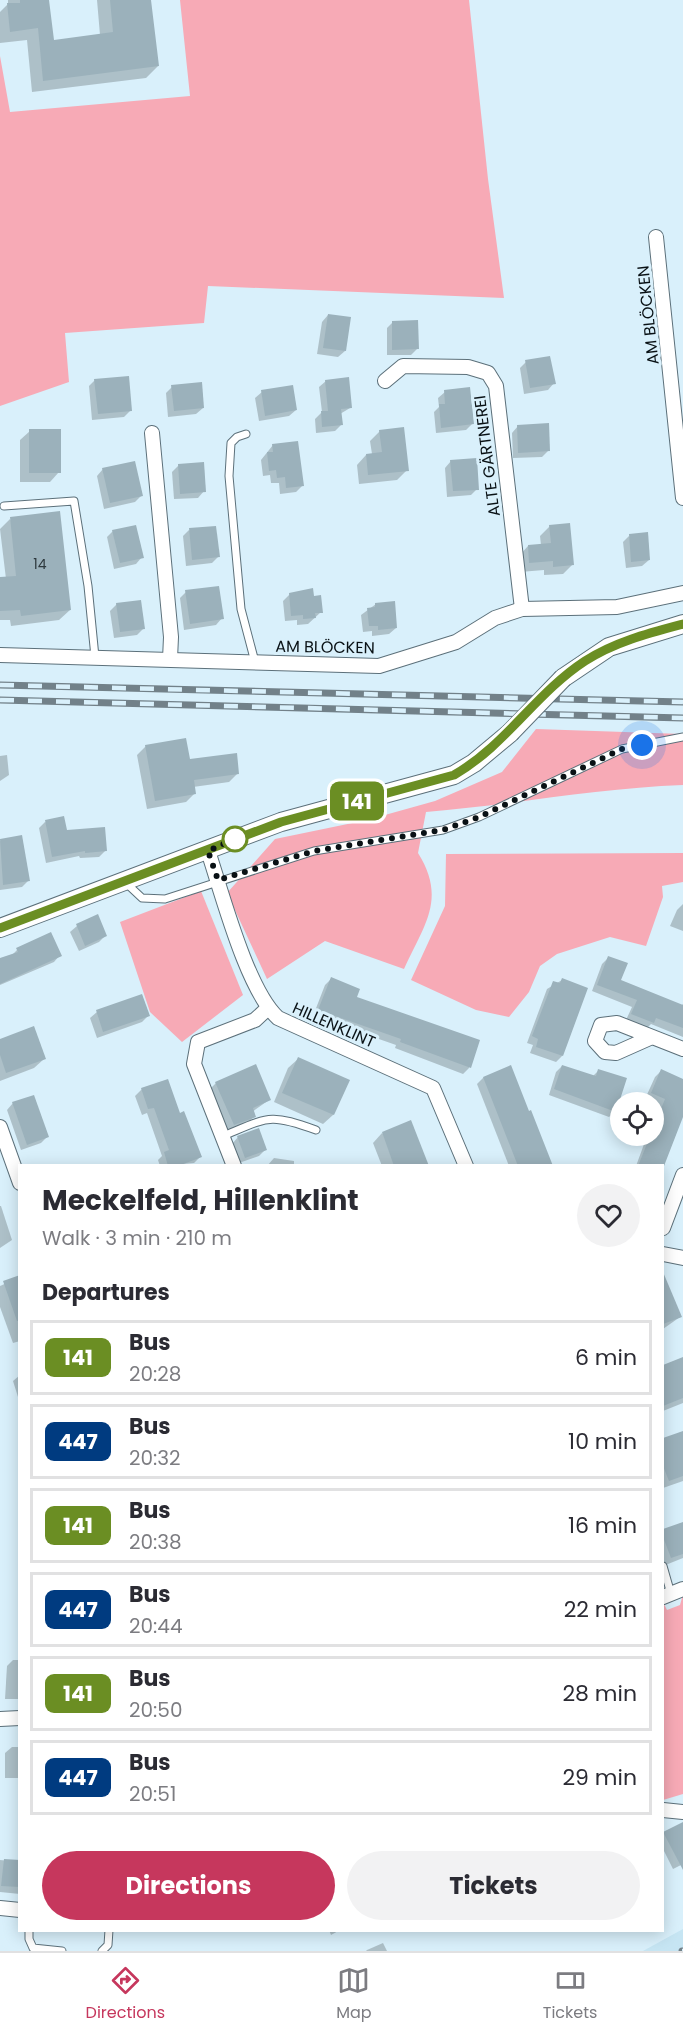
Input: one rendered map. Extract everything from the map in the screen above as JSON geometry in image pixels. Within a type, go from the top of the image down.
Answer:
[{"type":"street","name":"AM BLÖCKEN","points":[[656,237],[683,498]]},
{"type":"street","name":"ALTE GÄRTNEREI","points":[[386,381],[403,366],[468,367],[488,373],[496,386],[522,609]]},
{"type":"street","points":[[153,434],[171,637],[170,659]]},
{"type":"street","name":"AM BLÖCKEN","points":[[0,655],[379,666],[456,642],[495,618],[522,609],[617,607],[683,593]]},
{"type":"street","points":[[0,928],[208,851],[239,837],[314,812],[454,775],[474,763],[510,733],[563,678],[609,647],[683,624]]},
{"type":"street","name":"HILLENKLINT","points":[[208,851],[248,965],[267,1008],[278,1018],[433,1088],[465,1164]]},
{"type":"street","points":[[233,1164],[194,1064],[198,1042],[255,1020],[267,1008]]},
{"type":"street","points":[[652,1037],[683,1049]]},
{"type":"street","points":[[0,1127],[18,1177]]},
{"type":"street","points":[[664,1225],[683,1175]]},
{"type":"street","points":[[664,1254],[683,1258]]},
{"type":"street","points":[[0,1719],[18,1718]]},
{"type":"street","points":[[664,1810],[683,1812]]},
{"type":"street","points":[[0,1908],[18,1910]]},
{"type":"lane","points":[[246,434],[237,437],[231,443],[229,476],[241,609],[255,662]]},
{"type":"lane","points":[[4,506],[74,501],[88,586],[95,657]]},
{"type":"lane","points":[[124,881],[142,898],[165,898],[314,851],[443,830],[479,817],[622,749],[683,737]]},
{"type":"lane","points":[[223,1136],[274,1118],[283,1118],[316,1130]]},
{"type":"lane","points":[[664,1569],[672,1593]]},
{"type":"lane","points":[[29,1932],[28,1939],[33,1948],[62,1951]]},
{"type":"lane","points":[[102,1951],[108,1945],[109,1932]]},
{"type":"shaded area","points":[[180,0],[469,0],[488,179],[504,298],[208,286],[204,323],[65,333],[69,382],[0,406],[0,56],[10,112],[190,96]]},
{"type":"shaded area","points":[[536,729],[683,734],[683,785],[426,812],[418,853],[427,869],[432,898],[425,925],[404,969],[325,941],[267,979],[227,893],[275,839],[367,820],[435,801],[502,772]]},
{"type":"shaded area","points":[[683,853],[683,882],[662,886],[663,897],[646,946],[610,937],[557,954],[540,966],[529,992],[509,1017],[476,1010],[411,980],[445,906],[446,854]]},
{"type":"shaded area","points":[[201,891],[243,995],[182,1042],[150,1012],[120,922]]},
{"type":"shaded area","points":[[683,1594],[683,1794],[664,1800],[664,1604],[667,1610],[680,1605]]},
{"type":"shaded area","points":[[683,1929],[683,1951],[643,1951]]},
{"type":"building","points":[[20,0],[49,0],[54,40],[113,32],[110,0],[151,0],[159,66],[43,81],[38,28],[10,32],[7,3],[20,3]]},
{"type":"building","points":[[328,314],[351,317],[346,351],[323,348]]},
{"type":"building","points":[[418,320],[419,349],[392,350],[392,321]]},
{"type":"building","points":[[550,356],[556,384],[530,388],[525,360]]},
{"type":"building","points":[[129,376],[132,411],[98,414],[94,379]]},
{"type":"building","points":[[349,377],[352,408],[341,409],[343,425],[322,427],[321,411],[328,411],[325,380]]},
{"type":"building","points":[[202,382],[204,408],[174,411],[171,385]]},
{"type":"building","points":[[293,385],[297,410],[265,416],[261,390]]},
{"type":"building","points":[[470,387],[474,424],[441,428],[439,404],[445,404],[444,390]]},
{"type":"building","points":[[549,423],[550,451],[518,453],[517,425]]},
{"type":"building","points":[[404,427],[409,471],[368,475],[366,454],[382,452],[379,430]]},
{"type":"building","points":[[29,429],[61,429],[61,473],[29,473]]},
{"type":"building","points":[[298,441],[304,486],[286,488],[285,477],[277,478],[276,470],[269,471],[267,452],[273,452],[272,444]]},
{"type":"building","points":[[477,458],[479,490],[453,491],[450,460]]},
{"type":"building","points":[[135,461],[143,496],[110,503],[102,468]]},
{"type":"building","points":[[204,462],[206,492],[180,494],[178,464]]},
{"type":"building","points":[[60,511],[71,610],[21,616],[20,610],[0,611],[0,577],[16,576],[10,517]]},
{"type":"building","points":[[570,523],[574,565],[553,567],[553,561],[529,563],[528,545],[551,543],[549,525]]},
{"type":"building","points":[[136,525],[144,558],[120,563],[112,530]]},
{"type":"building","points":[[216,526],[220,557],[192,560],[189,528]]},
{"type":"building","points":[[648,532],[650,560],[631,562],[629,534]]},
{"type":"building","points":[[219,586],[224,619],[190,624],[185,590]]},
{"type":"building","points":[[313,588],[314,596],[321,595],[323,613],[315,613],[316,618],[303,619],[303,615],[291,616],[289,593]]},
{"type":"building","points":[[141,600],[145,629],[120,632],[116,603]]},
{"type":"building","points":[[395,601],[397,628],[378,630],[378,626],[369,626],[367,608],[375,607],[375,603]]},
{"type":"building","points":[[186,738],[190,759],[237,753],[239,774],[194,780],[196,794],[155,801],[145,745]]},
{"type":"building","points":[[64,816],[67,830],[105,827],[107,851],[85,853],[85,851],[52,857],[45,820]]},
{"type":"building","points":[[22,835],[30,881],[3,885],[0,839]]},
{"type":"building","points":[[98,914],[107,936],[85,946],[76,924]]},
{"type":"building","points":[[51,932],[62,956],[0,984],[0,958],[18,952],[16,948]]},
{"type":"building","points":[[608,956],[628,963],[621,980],[683,1005],[683,1028],[656,1018],[654,1023],[631,1014],[637,1000],[597,985]]},
{"type":"building","points":[[331,977],[360,989],[357,997],[480,1040],[471,1068],[400,1042],[401,1039],[318,1010]]},
{"type":"building","points":[[562,978],[588,988],[563,1056],[536,1047],[538,1039],[532,1036],[553,981],[560,983]]},
{"type":"building","points":[[142,994],[150,1016],[103,1032],[96,1010]]},
{"type":"building","points":[[34,1026],[46,1059],[6,1073],[0,1055],[0,1039]]},
{"type":"building","points":[[298,1057],[350,1080],[334,1115],[282,1093]]},
{"type":"building","points":[[256,1064],[271,1100],[253,1108],[256,1117],[234,1125],[215,1082]]},
{"type":"building","points":[[511,1065],[552,1164],[517,1164],[483,1077]]},
{"type":"building","points":[[562,1065],[596,1076],[598,1069],[627,1078],[622,1092],[610,1092],[610,1110],[554,1089]]},
{"type":"building","points":[[661,1069],[683,1079],[683,1117],[664,1166],[664,1164],[639,1164],[646,1146],[664,1146],[664,1092],[651,1092]]},
{"type":"building","points":[[168,1079],[180,1113],[184,1111],[202,1157],[183,1164],[167,1164],[164,1152],[169,1150],[154,1108],[148,1109],[141,1088]]},
{"type":"building","points":[[34,1095],[49,1137],[27,1145],[12,1102]]},
{"type":"building","points":[[411,1120],[428,1164],[393,1164],[382,1132]]},
{"type":"building","points":[[259,1128],[267,1150],[245,1158],[237,1136]]},
{"type":"building","points":[[664,1274],[682,1317],[664,1324]]},
{"type":"building","points":[[18,1276],[18,1321],[17,1321],[3,1281]]},
{"type":"building","points":[[683,1357],[683,1398],[664,1406],[664,1365]]},
{"type":"building","points":[[683,1431],[683,1476],[669,1481],[664,1468],[664,1438]]},
{"type":"building","points":[[683,1522],[683,1554],[671,1558],[664,1540],[664,1529]]},
{"type":"building","points":[[683,1822],[683,1870],[664,1834],[664,1832]]},
{"type":"building","points":[[4,1859],[18,1860],[18,1887],[1,1886]]},
{"type":"railway","points":[[0,685],[683,702]]},
{"type":"railway","points":[[0,700],[683,718]]},
{"type":"bus line","name":"141","points":[[0,928],[281,822],[454,775],[474,763],[510,733],[563,678],[584,662],[609,647],[683,624]]},
{"type":"route","points":[[235,839],[239,837],[208,851],[218,880],[314,851],[412,837],[443,830],[479,817],[622,749],[642,745]]}]
